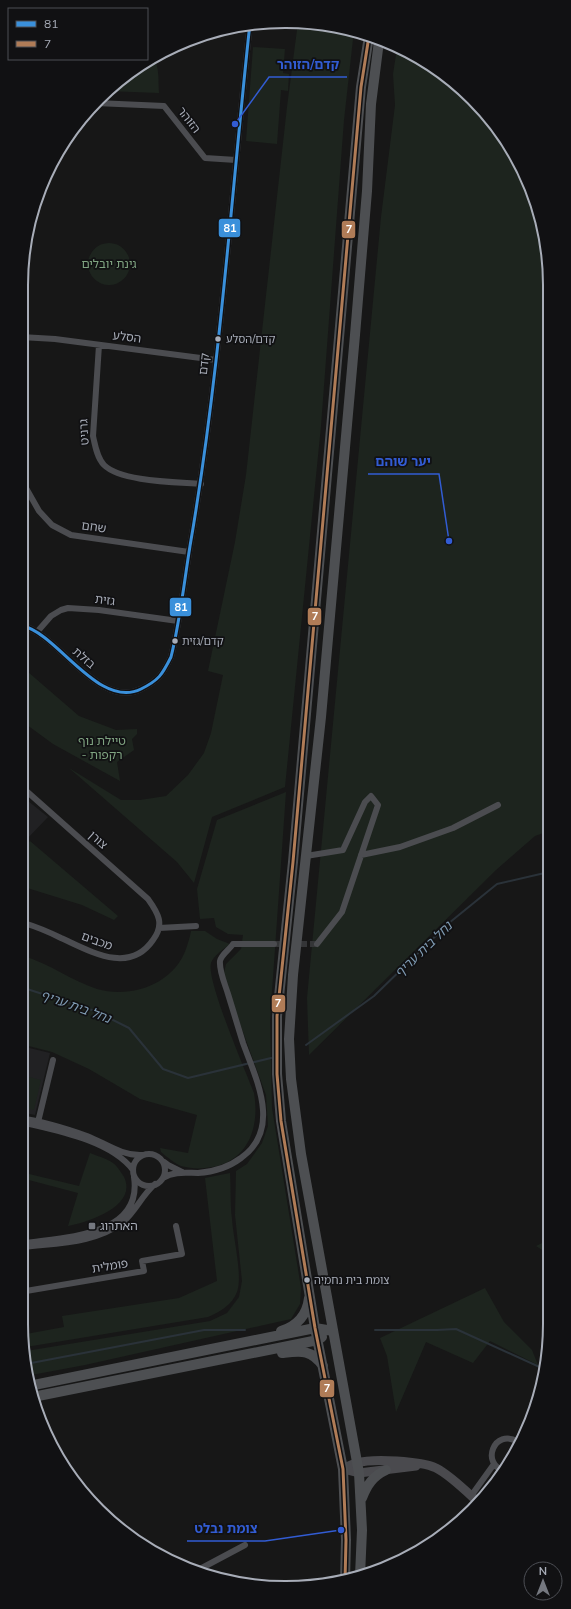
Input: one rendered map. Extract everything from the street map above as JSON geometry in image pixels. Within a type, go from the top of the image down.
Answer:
[{"type":"main road","points":[[345,1574],[346,1532],[343,1469],[315,1328],[289,1172],[279,1100],[277,1016],[295,838],[361,87],[368,42]]},
{"type":"main road","points":[[360,1569],[362,1500],[358,1468],[302,1154],[291,1078],[289,1039],[290,1011],[321,717],[367,192],[371,104],[378,46]]},
{"type":"main road","points":[[250,1342],[294,1325],[300,1320],[307,1309],[310,1292]]},
{"type":"main road","points":[[36,1385],[315,1328],[333,1331]]},
{"type":"main road","points":[[39,1396],[318,1340],[333,1331]]},
{"type":"main road","points":[[233,1358],[305,1352],[311,1353],[323,1366]]},
{"type":"main road","points":[[362,1500],[370,1482],[386,1470]]},
{"type":"street","name":"קדם","points":[[138,691],[155,682],[165,669],[171,657],[178,621],[201,484],[216,360],[226,274],[249,30]]},
{"type":"street","name":"הזוהר","points":[[103,103],[164,106],[205,158],[236,160]]},
{"type":"street","name":"הסלע","points":[[28,335],[35,337]]},
{"type":"street","name":"הסלע","points":[[28,337],[216,360]]},
{"type":"street","name":"גרניט","points":[[99,345],[93,436],[96,450],[104,465],[118,473],[136,478],[201,484]]},
{"type":"street","name":"שחם","points":[[28,492],[39,511],[52,525],[71,535],[189,552]]},
{"type":"street","name":"גזית","points":[[37,632],[52,616],[61,610],[68,608],[99,610],[178,621]]},
{"type":"street","name":"בזלת","points":[[28,628],[37,632],[91,678],[109,689],[126,692],[138,691]]},
{"type":"street","name":"צורן","points":[[28,792],[148,899],[156,910],[159,918],[159,928]]},
{"type":"street","points":[[306,856],[344,850],[365,802],[371,796],[378,805],[342,912],[317,944]]},
{"type":"street","points":[[361,855],[400,848],[452,828],[498,805]]},
{"type":"street","name":"מכבים","points":[[28,924],[103,956],[115,958],[127,958],[138,954],[151,944],[158,934],[159,928]]},
{"type":"street","points":[[159,928],[196,926]]},
{"type":"street","points":[[28,1248],[85,1239],[107,1232],[130,1215],[146,1193],[163,1178],[175,1173],[200,1173],[216,1170],[232,1164],[248,1152],[257,1140],[261,1129],[263,1120],[262,1100],[223,977],[220,961],[233,944],[274,944]]},
{"type":"street","points":[[38,1122],[53,1060]]},
{"type":"street","points":[[28,1120],[87,1136],[127,1154],[155,1154],[168,1165],[184,1172]]},
{"type":"street","points":[[28,1124],[71,1136],[104,1148],[124,1160],[134,1173],[138,1182],[144,1185],[155,1184]]},
{"type":"street","points":[[28,1243],[89,1233],[113,1223],[126,1212],[133,1202],[136,1191],[134,1173],[135,1162],[142,1155]]},
{"type":"street","points":[[163,1161],[165,1168],[163,1178]]},
{"type":"street","name":"פומלית","points":[[28,1291],[144,1271],[142,1261],[182,1254],[176,1226]]},
{"type":"street","points":[[499,1469],[494,1464],[491,1454],[495,1444],[504,1439],[515,1440]]},
{"type":"street","points":[[358,1468],[391,1461],[435,1468],[442,1471],[474,1498]]},
{"type":"street","points":[[472,1496],[494,1464]]},
{"type":"street","points":[[343,1469],[358,1468],[386,1470],[423,1465]]},
{"type":"street","points":[[203,1567],[245,1545]]},
{"type":"shaded area","points":[[28,801],[48,817],[28,838]]},
{"type":"shaded area","points":[[28,1048],[50,1053],[35,1115],[28,1114]]},
{"type":"green space","points":[[297,29],[319,30],[353,37],[344,120],[321,426],[285,787],[212,817],[194,883],[177,862],[69,768],[121,800],[140,800],[166,796],[188,775],[204,753],[211,733],[223,675],[208,671],[235,542],[246,475]]},
{"type":"green space","points":[[253,47],[285,49],[283,73],[289,74],[288,91],[281,90],[277,144],[246,141]]},
{"type":"green space","points":[[396,54],[429,71],[468,103],[500,142],[509,157],[529,203],[538,235],[541,252],[543,286],[543,833],[535,836],[496,870],[309,1055],[307,998],[381,217],[395,105],[393,74]]},
{"type":"green space","points":[[156,63],[158,70],[159,93],[117,91],[142,71]]},
{"type":"green space","name":"גינת יובלים","points":[[105,243],[113,243],[121,246],[127,252],[130,264],[127,276],[121,282],[113,285],[105,285],[97,282],[91,276],[88,268],[88,260],[91,252],[97,246]]},
{"type":"green space","name":"טיילת נוף - רקפות","points":[[28,672],[79,716],[116,730],[137,729],[137,734],[132,739],[134,750],[117,762],[120,781],[53,744],[28,726]]},
{"type":"green space","points":[[286,792],[270,1020],[272,1108],[301,1288],[300,1304],[291,1319],[85,1365],[33,1375],[30,1350],[210,1321],[227,1313],[239,1297],[242,1281],[235,1215],[236,1171],[247,1164],[262,1143],[268,1126],[266,1095],[223,977],[226,964],[241,949],[243,935],[228,934],[216,927],[214,918],[200,919],[197,889],[217,820]]},
{"type":"green space","points":[[30,841],[118,916],[114,920],[82,905],[28,888],[28,843]]},
{"type":"green space","points":[[191,931],[205,931],[217,939],[230,944],[212,960],[211,973],[220,1006],[254,1093],[255,1106],[253,1130],[243,1150],[235,1158],[224,1163],[212,1167],[200,1168],[189,1168],[178,1165],[161,1152],[160,1148],[188,1153],[197,1115],[140,1099],[89,1069],[52,1052],[28,1046],[28,957],[43,963],[88,986],[110,992],[124,992],[150,986],[162,980],[180,961],[190,938]]},
{"type":"green space","points":[[28,1077],[41,1080],[34,1110],[28,1109]]},
{"type":"green space","points":[[90,1153],[104,1158],[114,1164],[124,1177],[126,1187],[124,1196],[118,1204],[109,1211],[87,1221],[68,1226],[78,1193],[28,1180],[28,1174],[79,1186]]},
{"type":"green space","points":[[230,1173],[231,1213],[237,1256],[239,1285],[235,1297],[225,1308],[208,1317],[29,1346],[29,1334],[64,1327],[62,1316],[179,1298],[217,1281],[205,1178]]},
{"type":"green space","points":[[543,1242],[543,1250],[536,1246]]},
{"type":"green space","points":[[485,1288],[504,1322],[532,1350],[538,1365],[490,1341],[473,1363],[426,1342],[396,1412],[387,1356],[380,1338]]},
{"type":"waterway","name":"נחל בית עריף","points":[[306,1045],[374,996],[449,923],[497,884],[543,873]]},
{"type":"waterway","name":"נחל בית עריף","points":[[28,989],[95,1011],[129,1028],[163,1069],[188,1078],[271,1058]]},
{"type":"waterway","points":[[375,1330],[456,1329],[539,1367]]},
{"type":"waterway","points":[[31,1363],[204,1330],[245,1330]]},
{"type":"tunnel","points":[[274,944],[317,944]]},
{"type":"transit line","name":"81","points":[[28,628],[50,642],[94,680],[110,689],[125,693],[141,689],[156,680],[162,673],[171,657],[182,602],[209,416],[224,285],[249,30]]},
{"type":"transit line","name":"7","points":[[345,1574],[346,1540],[343,1469],[315,1328],[281,1121],[277,1074],[277,1016],[293,862],[361,87],[368,42]]},
{"type":"place","name":"קדם/הזוהר","points":[[235,124]]},
{"type":"place","name":"קדם/הסלע","points":[[218,339]]},
{"type":"place","name":"יער שוהם","points":[[449,541]]},
{"type":"place","name":"קדם/גזית","points":[[175,641]]},
{"type":"place","name":"האתרוג","points":[[92,1226]]},
{"type":"place","name":"צומת בית נחמיה","points":[[307,1280]]},
{"type":"place","name":"צומת נבלט","points":[[341,1530]]}]
